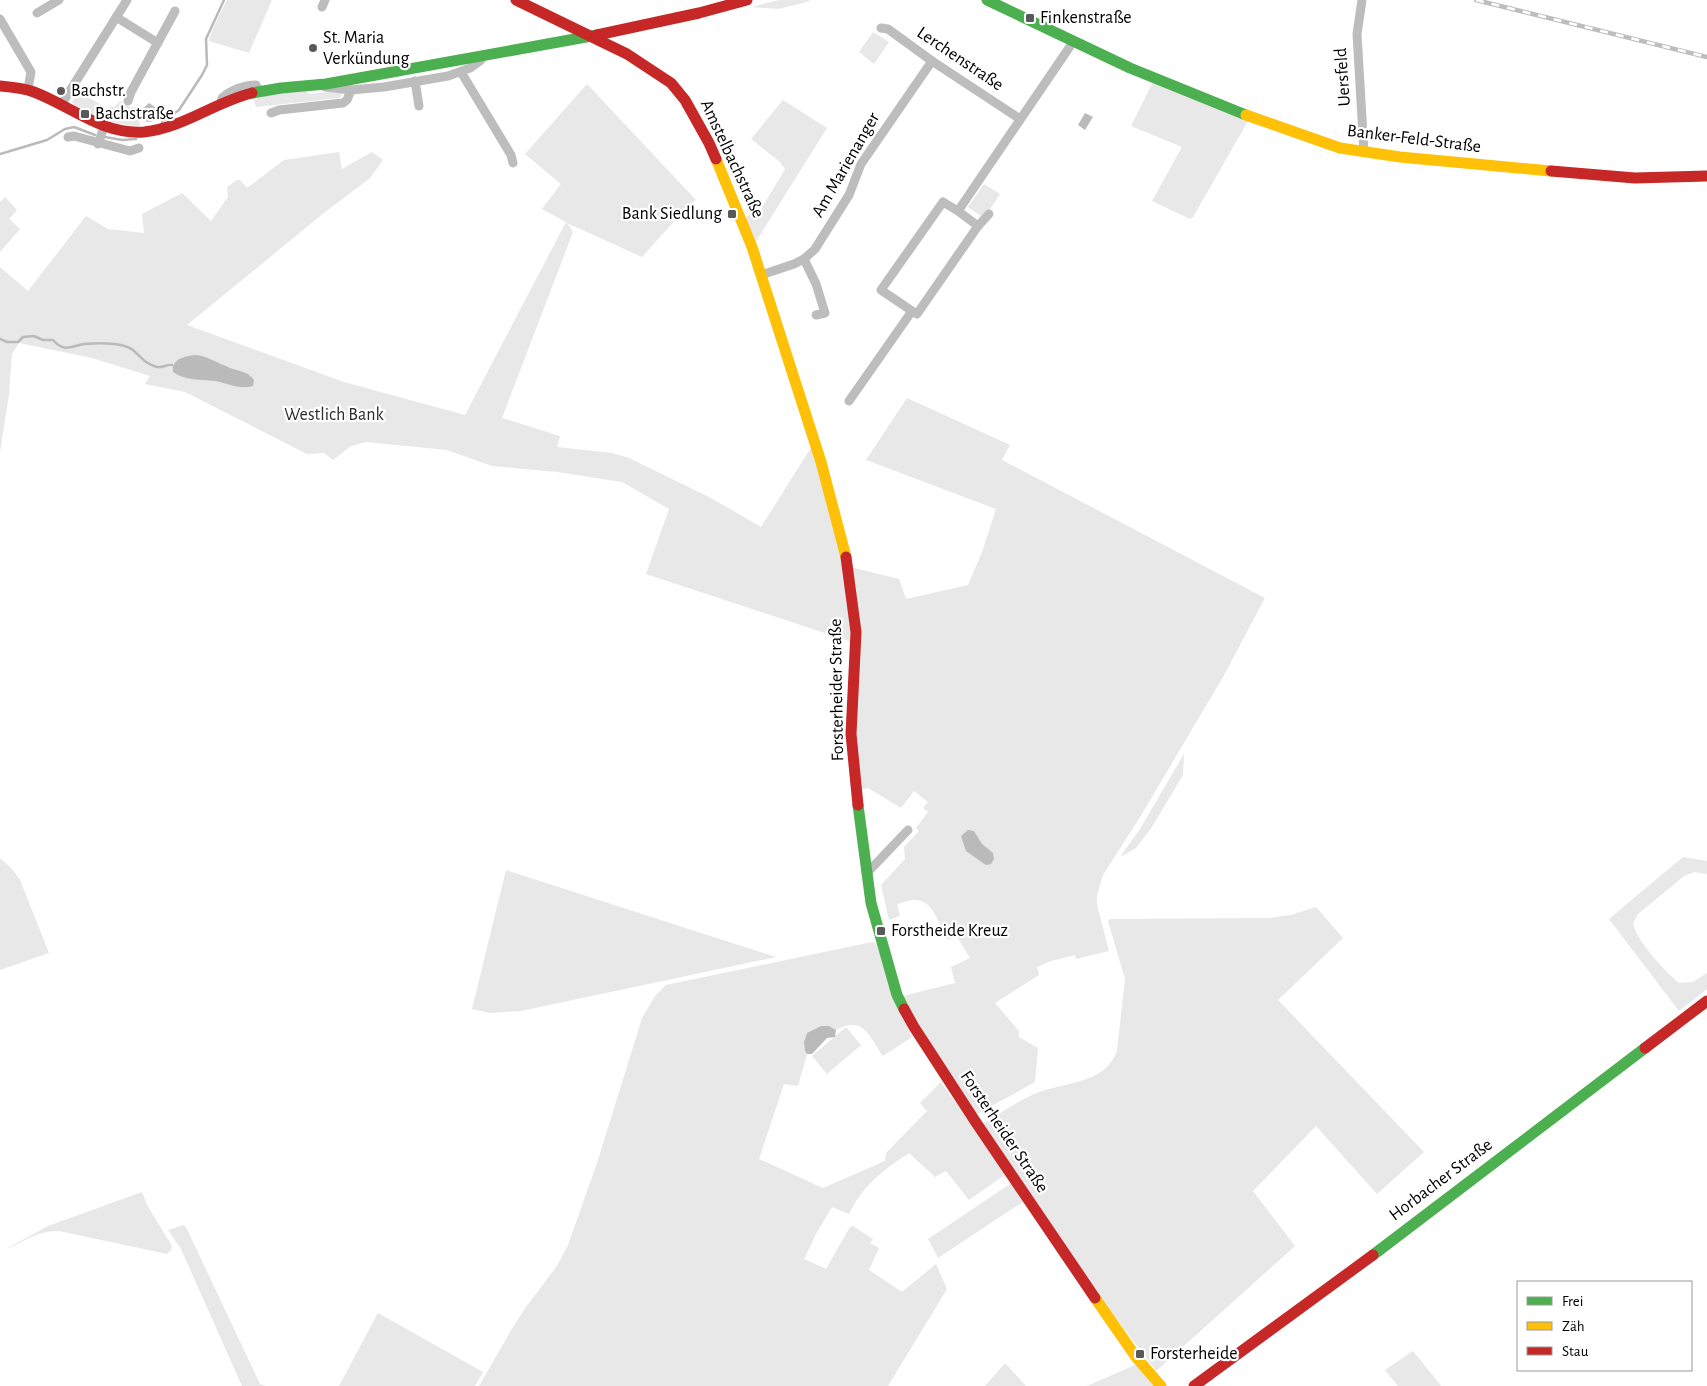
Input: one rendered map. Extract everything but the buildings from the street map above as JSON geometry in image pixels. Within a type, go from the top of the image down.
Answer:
[{"type":"street","points":[[37,12],[59,0]]},
{"type":"street","points":[[61,105],[126,0]]},
{"type":"street","name":"Amstelbachstraße","points":[[516,0],[592,36],[640,62],[671,82],[678,90],[695,117],[708,144],[749,239],[808,421]]},
{"type":"street","points":[[68,137],[154,131],[259,91],[287,86],[318,85],[571,41],[699,13],[747,0]]},
{"type":"street","name":"Banker-Feld-Straße","points":[[987,0],[1130,68],[1256,119],[1332,145],[1364,152],[1602,176],[1635,178],[1707,176]]},
{"type":"street","name":"Uersfeld","points":[[1362,0],[1357,34],[1364,152]]},
{"type":"street","points":[[128,101],[131,92],[175,11]]},
{"type":"street","points":[[116,17],[158,43]]},
{"type":"street","points":[[0,19],[31,72],[28,89]]},
{"type":"street","points":[[571,41],[576,35],[574,28]]},
{"type":"street","name":"Lerchenstraße","points":[[881,28],[888,29],[932,61],[1020,119]]},
{"type":"street","points":[[958,211],[1073,42]]},
{"type":"street","points":[[318,85],[351,90],[384,87],[448,76],[461,72],[477,63],[481,60],[481,56]]},
{"type":"street","name":"Am Marienanger","points":[[762,275],[794,264],[804,259],[815,249],[850,195],[861,164],[875,141],[932,61]]},
{"type":"street","points":[[461,72],[511,155],[513,163]]},
{"type":"street","points":[[416,80],[419,106]]},
{"type":"street","points":[[0,86],[28,89],[61,105],[101,136],[130,151],[139,148]]},
{"type":"street","points":[[271,113],[278,110],[343,103],[347,100],[351,90]]},
{"type":"street","points":[[978,226],[943,202],[881,290],[917,314],[978,226],[989,214]]},
{"type":"street","points":[[804,259],[816,284],[825,313],[816,316]]},
{"type":"street","points":[[849,401],[912,311]]},
{"type":"street","name":"Forsterheider Straße","points":[[808,421],[824,471],[846,557],[856,632],[851,734],[866,874],[871,903],[897,995],[914,1027],[975,1121],[1103,1310],[1136,1357],[1161,1386]]},
{"type":"street","points":[[866,874],[908,830]]},
{"type":"street","name":"Horbacher Straße","points":[[1194,1386],[1325,1290],[1707,1000]]},
{"type":"green space","points":[[227,0],[272,0],[249,53],[209,41]]},
{"type":"green space","points":[[779,0],[810,0],[778,9],[751,7]]},
{"type":"green space","points":[[873,32],[889,42],[874,64],[859,52]]},
{"type":"green space","points":[[1153,82],[1248,121],[1193,217],[1190,219],[1152,201],[1182,147],[1131,126]]},
{"type":"green space","name":"Westlich Bank","points":[[587,84],[696,200],[687,207],[642,257],[567,223],[573,232],[502,418],[560,436],[557,447],[612,453],[629,458],[711,498],[761,527],[812,446],[843,565],[852,642],[646,574],[669,509],[622,482],[557,472],[492,466],[447,450],[366,442],[351,446],[333,460],[324,453],[307,454],[185,392],[145,384],[150,376],[92,358],[19,343],[12,354],[9,394],[0,452],[0,267],[28,291],[86,216],[108,229],[144,233],[142,214],[182,193],[211,221],[228,197],[227,187],[237,180],[240,180],[247,188],[284,160],[339,152],[342,169],[372,152],[383,160],[370,178],[325,212],[187,325],[344,382],[465,415],[566,222],[542,209],[561,184],[525,154]]},
{"type":"green space","points":[[305,89],[309,94],[343,93],[340,98],[256,107],[253,98]]},
{"type":"green space","points":[[78,91],[108,109],[111,106],[114,107],[120,101],[132,108],[133,106],[138,110],[140,126],[103,120],[84,112],[72,102]]},
{"type":"green space","points":[[783,100],[827,128],[755,243],[745,217],[760,211],[785,169],[780,162],[751,139]]},
{"type":"green space","points":[[984,184],[1000,194],[984,218],[968,207]]},
{"type":"green space","points":[[5,197],[17,210],[9,219],[20,229],[0,252],[0,202]]},
{"type":"green space","points":[[907,398],[1010,445],[1002,460],[1265,598],[1223,677],[1140,817],[1103,875],[1097,895],[1097,905],[1109,951],[1076,959],[1075,955],[1051,961],[1037,967],[1039,975],[995,1003],[1019,1031],[1019,1037],[1038,1048],[1035,1082],[979,1113],[973,1114],[903,996],[955,983],[951,967],[970,958],[957,937],[948,940],[936,916],[928,905],[923,902],[915,900],[897,904],[900,916],[889,920],[881,885],[905,859],[904,847],[919,831],[916,828],[928,812],[923,808],[928,802],[914,791],[901,808],[868,788],[860,790],[856,764],[850,567],[899,579],[906,599],[968,585],[982,552],[996,509],[866,460]]},
{"type":"green space","points":[[1184,754],[1183,775],[1152,827],[1136,848],[1120,857],[1140,829]]},
{"type":"green space","points":[[1683,857],[1707,861],[1707,874],[1695,872],[1684,876],[1638,914],[1633,923],[1639,938],[1645,946],[1659,964],[1679,983],[1693,982],[1707,973],[1707,989],[1679,1011],[1609,919]]},
{"type":"green space","points":[[0,858],[20,880],[49,953],[0,970]]},
{"type":"green space","points":[[506,870],[776,957],[521,1011],[490,1013],[472,1009]]},
{"type":"green space","points":[[1316,907],[1343,938],[1278,1000],[1424,1152],[1377,1194],[1316,1126],[1253,1191],[1295,1246],[1156,1371],[1106,1305],[981,1125],[1027,1097],[1045,1090],[1082,1081],[1103,1070],[1111,1062],[1117,1051],[1125,979],[1108,921],[1110,919],[1269,918],[1291,915]]},
{"type":"green space","points":[[872,942],[876,943],[901,1014],[912,1037],[883,1056],[865,1030],[859,1026],[845,1026],[836,1030],[829,1026],[810,1032],[806,1039],[805,1051],[807,1054],[798,1086],[784,1084],[759,1159],[823,1188],[885,1161],[886,1153],[927,1111],[920,1103],[941,1082],[1006,1174],[969,1200],[946,1171],[935,1177],[909,1153],[874,1179],[861,1194],[849,1214],[832,1207],[816,1234],[804,1259],[826,1269],[850,1227],[853,1226],[873,1239],[870,1243],[879,1248],[869,1270],[902,1292],[936,1264],[947,1289],[888,1386],[479,1386],[513,1327],[557,1266],[568,1245],[598,1160],[642,1018],[655,996],[666,985]]},
{"type":"green space","points":[[846,1027],[861,1045],[827,1074],[812,1056]]},
{"type":"green space","points":[[1012,1184],[1024,1201],[938,1258],[928,1239]]},
{"type":"green space","points":[[142,1192],[147,1205],[172,1246],[167,1254],[59,1231],[50,1231],[37,1235],[6,1249],[48,1226]]},
{"type":"green space","points":[[183,1225],[186,1227],[260,1384],[266,1386],[242,1386],[181,1249],[168,1230]]},
{"type":"green space","points":[[378,1313],[483,1372],[475,1386],[339,1386]]},
{"type":"green space","points":[[1413,1351],[1441,1386],[1398,1386],[1385,1370]]},
{"type":"green space","points":[[1005,1363],[1026,1386],[985,1386]]},
{"type":"green space","points":[[1137,1364],[1154,1386],[1087,1386]]},
{"type":"shaded area","points":[[149,103],[159,110],[157,119],[150,122],[144,121],[140,111]]},
{"type":"shaded area","points":[[1085,113],[1093,117],[1085,130],[1078,125]]},
{"type":"shaded area","points":[[195,355],[248,374],[254,380],[253,386],[238,387],[215,381],[188,378],[173,372],[176,361],[183,357]]},
{"type":"shaded area","points":[[968,830],[974,831],[982,844],[993,853],[994,859],[991,864],[986,865],[966,851],[961,836]]},
{"type":"shaded area","points":[[821,1026],[829,1026],[836,1030],[835,1037],[827,1038],[812,1054],[807,1054],[804,1042],[807,1033]]},
{"type":"waterway","points":[[162,122],[179,110],[202,75],[207,65],[206,39],[224,0]]},
{"type":"waterway","points":[[0,154],[47,140],[65,129],[74,127],[95,135]]},
{"type":"waterway","points":[[105,137],[122,140],[136,139]]},
{"type":"waterway","points":[[0,339],[7,342],[18,342],[23,337],[34,336],[43,340],[53,340],[64,348],[84,344],[116,344],[133,350],[149,364],[157,367],[172,365]]},
{"type":"railway","points":[[1476,0],[1707,57]]},
{"type":"traffic: fast","points":[[987,0],[1130,68],[1246,115]]},
{"type":"traffic: fast","points":[[252,93],[326,84],[597,35]]},
{"type":"traffic: fast","points":[[858,805],[871,903],[897,995],[904,1009]]},
{"type":"traffic: fast","points":[[1373,1255],[1645,1048]]},
{"type":"traffic: slow","points":[[1246,115],[1340,148],[1400,157],[1551,171]]},
{"type":"traffic: slow","points":[[716,159],[752,247],[821,462],[846,557]]},
{"type":"traffic: slow","points":[[1095,1298],[1136,1357],[1161,1386]]},
{"type":"traffic: jam","points":[[516,0],[627,54],[671,83],[685,100],[716,159]]},
{"type":"traffic: jam","points":[[597,35],[699,13],[747,0]]},
{"type":"traffic: jam","points":[[0,86],[34,92],[100,124],[129,132],[158,130],[186,120],[225,102],[252,93]]},
{"type":"traffic: jam","points":[[1551,171],[1635,178],[1707,176]]},
{"type":"traffic: jam","points":[[846,557],[856,632],[851,734],[858,805]]},
{"type":"traffic: jam","points":[[1645,1048],[1707,1001]]},
{"type":"traffic: jam","points":[[904,1009],[975,1121],[1095,1298]]},
{"type":"traffic: jam","points":[[1194,1386],[1373,1255]]},
{"type":"place","name":"Finkenstraße","points":[[1030,18]]},
{"type":"place","name":"St. Maria Verkündung","points":[[313,48]]},
{"type":"place","name":"Bachstr.","points":[[61,91]]},
{"type":"place","name":"Bachstraße","points":[[85,114]]},
{"type":"place","name":"Bank Siedlung","points":[[732,214]]},
{"type":"place","name":"Forstheide Kreuz","points":[[881,931]]},
{"type":"place","name":"Forsterheide","points":[[1140,1354]]}]
